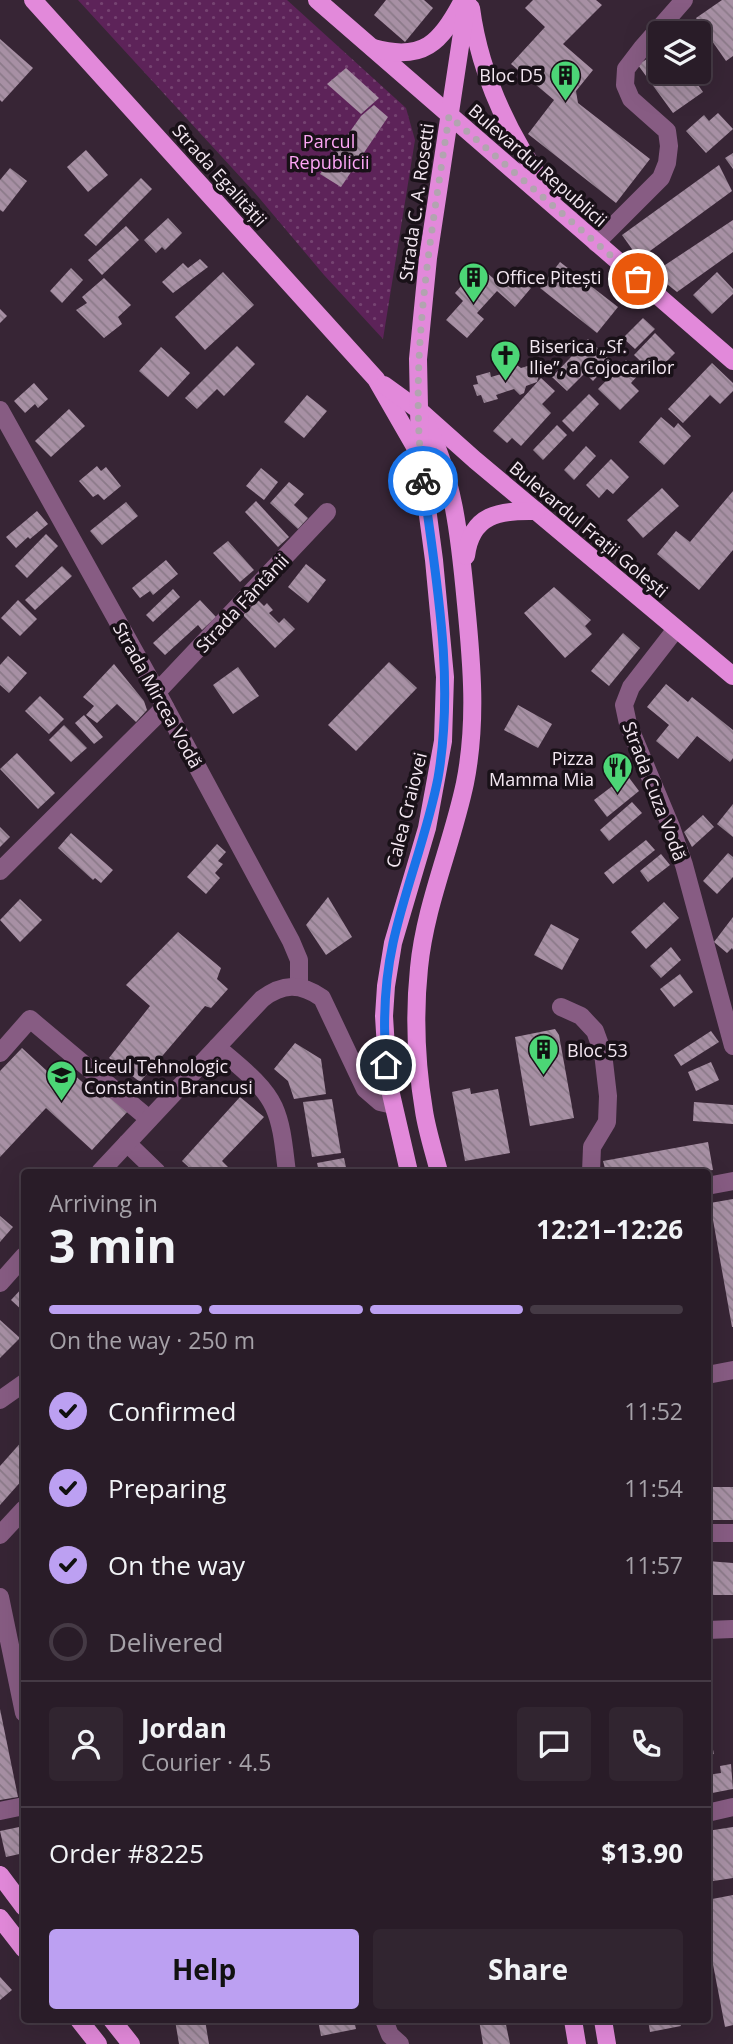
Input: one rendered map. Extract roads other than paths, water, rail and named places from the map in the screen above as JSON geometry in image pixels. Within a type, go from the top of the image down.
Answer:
[{"type":"main road","name":"Strada Egalității","points":[[33,0],[376,379]]},
{"type":"main road","name":"Bulevardul Republicii","points":[[317,0],[733,361]]},
{"type":"main road","points":[[370,47],[406,54],[428,46],[442,33],[467,0]]},
{"type":"main road","points":[[467,0],[480,54],[506,121],[526,158],[571,221]]},
{"type":"main road","name":"Strada C. A. Rosetti","points":[[420,411],[418,359],[422,310],[467,0]]},
{"type":"main road","name":"Bulevardul Frații Golești","points":[[376,379],[420,411],[733,676]]},
{"type":"main road","points":[[376,379],[420,456]]},
{"type":"main road","points":[[420,411],[435,439],[446,470],[454,508],[464,577],[473,675],[472,743],[458,814],[421,948],[416,1005],[416,1049],[423,1101],[438,1169]]},
{"type":"main road","name":"Calea Craiovei","points":[[408,1169],[393,1105],[385,1049],[386,986],[393,943],[426,828],[443,741],[444,677],[440,614],[420,456],[420,411]]},
{"type":"main road","points":[[464,577],[467,548],[478,525],[500,512],[536,510]]},
{"type":"main road","points":[[0,1875],[21,1903]]},
{"type":"main road","points":[[0,1918],[21,1945]]},
{"type":"main road","points":[[81,2023],[98,2044]]},
{"type":"main road","points":[[114,2023],[131,2044]]},
{"type":"main road","points":[[574,2023],[577,2044]]},
{"type":"main road","points":[[604,2023],[607,2044]]},
{"type":"street","points":[[596,243],[661,178],[667,163],[667,131],[631,99],[625,85],[626,69],[684,0]]},
{"type":"street","name":"Strada Mircea Vodă","points":[[3,425],[161,700],[291,941],[299,960],[299,986]]},
{"type":"street","name":"Strada Fântânii","points":[[0,871],[161,700],[327,512]]},
{"type":"street","name":"Strada Cuza Vodă","points":[[676,629],[631,687],[624,705],[628,724],[684,865],[733,1046]]},
{"type":"street","points":[[103,1169],[262,999],[274,990],[288,985],[299,986],[322,998],[365,1089],[380,1102],[393,1105]]},
{"type":"street","points":[[561,1007],[581,1016],[596,1031],[603,1053],[608,1096],[607,1122],[593,1146],[591,1169]]},
{"type":"street","points":[[0,1053],[30,1019],[149,1119]]},
{"type":"street","points":[[217,1047],[263,1090],[274,1106],[281,1126],[287,1169]]},
{"type":"street","points":[[127,1143],[154,1169]]},
{"type":"street","points":[[711,1185],[733,1181]]},
{"type":"street","points":[[0,1283],[21,1259]]},
{"type":"street","points":[[711,1375],[733,1370]]},
{"type":"street","points":[[0,1400],[21,1385]]},
{"type":"street","points":[[0,1535],[21,1512]]},
{"type":"street","points":[[711,1533],[733,1533]]},
{"type":"street","points":[[0,1600],[21,1699]]},
{"type":"street","points":[[711,1629],[733,1629]]},
{"type":"street","points":[[0,1811],[21,1807]]},
{"type":"street","points":[[711,1812],[733,1807]]},
{"type":"street","points":[[385,2023],[390,2035],[400,2044]]},
{"type":"place","name":"Bloc D5","points":[[566,102]]},
{"type":"place","name":"Office Pitești","points":[[473,304]]},
{"type":"place","name":"Biserica „Sf. Ilie”, a Cojocarilor","points":[[506,383]]},
{"type":"place","name":"Pizza Mamma Mia","points":[[617,795]]},
{"type":"place","name":"Bloc 53","points":[[544,1077]]},
{"type":"place","name":"Liceul Tehnologic Constantin Brancusi","points":[[61,1103]]},
{"type":"park label","name":"Parcul Republicii","points":[[329,151]]}]
